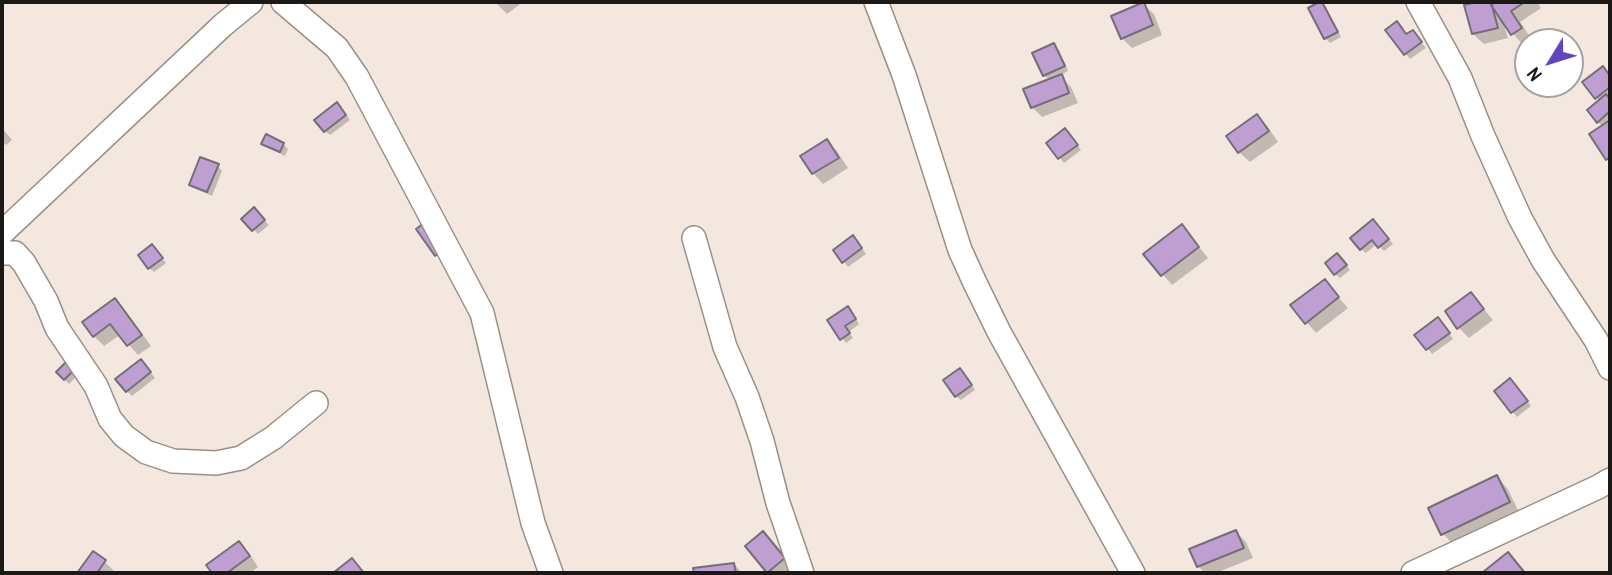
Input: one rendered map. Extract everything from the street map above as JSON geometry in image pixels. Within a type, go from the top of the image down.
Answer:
[{"type":"street","points":[[2,233],[223,25],[251,2]]},
{"type":"street","points":[[283,2],[337,48],[358,76],[482,313],[533,523],[551,573]]},
{"type":"street","points":[[876,2],[904,75],[960,250],[999,332],[1133,573]]},
{"type":"street","points":[[1418,2],[1460,78],[1520,218],[1543,260],[1596,340],[1610,368]]},
{"type":"street","points":[[694,238],[725,347],[747,397],[762,441],[778,503],[802,573]]},
{"type":"street","points":[[2,253],[15,253],[24,262],[46,301],[57,328],[96,386],[110,419],[124,436],[146,452],[173,461],[216,463],[241,458],[273,438],[316,404]]},
{"type":"street","points":[[1413,573],[1610,480]]},
{"type":"building","points":[[1144,2],[1153,25],[1121,39],[1111,16]]},
{"type":"building","points":[[1322,2],[1338,32],[1324,39],[1308,8]]},
{"type":"building","points":[[1491,2],[1498,28],[1472,34],[1464,5]]},
{"type":"building","points":[[1495,2],[1525,2],[1511,11],[1522,28],[1514,28],[1511,35],[1491,5]]},
{"type":"building","points":[[1397,21],[1406,34],[1413,30],[1422,42],[1404,55],[1385,30]]},
{"type":"building","points":[[1054,43],[1065,66],[1043,76],[1032,53]]},
{"type":"building","points":[[1603,66],[1610,76],[1610,87],[1595,99],[1584,85],[1584,80]]},
{"type":"building","points":[[1062,74],[1069,93],[1031,108],[1023,89]]},
{"type":"building","points":[[1606,94],[1610,99],[1610,111],[1597,123],[1587,110]]},
{"type":"building","points":[[337,102],[346,115],[324,132],[314,120]]},
{"type":"building","points":[[1257,114],[1269,131],[1238,153],[1226,136]]},
{"type":"building","points":[[1610,120],[1610,157],[1606,160],[1589,134]]},
{"type":"building","points":[[1065,128],[1078,145],[1058,159],[1046,143]]},
{"type":"building","points":[[266,134],[284,143],[280,152],[261,144]]},
{"type":"building","points":[[827,139],[839,158],[812,174],[800,156]]},
{"type":"building","points":[[200,157],[219,164],[207,192],[189,185]]},
{"type":"building","points":[[254,207],[265,220],[252,231],[241,219]]},
{"type":"building","points":[[1373,219],[1389,239],[1378,248],[1372,240],[1360,250],[1350,238]]},
{"type":"building","points":[[428,220],[448,247],[435,256],[416,229]]},
{"type":"building","points":[[1182,224],[1199,247],[1161,276],[1143,254]]},
{"type":"building","points":[[853,235],[862,248],[842,263],[833,250]]},
{"type":"building","points":[[152,244],[163,258],[148,269],[138,255]]},
{"type":"building","points":[[1337,253],[1347,265],[1334,275],[1325,263]]},
{"type":"building","points":[[1325,279],[1339,297],[1305,324],[1290,305]]},
{"type":"building","points":[[1471,292],[1484,309],[1457,329],[1445,311]]},
{"type":"building","points":[[115,298],[142,335],[127,346],[110,324],[93,337],[82,322]]},
{"type":"building","points":[[848,306],[856,319],[845,326],[850,333],[840,340],[827,320]]},
{"type":"building","points":[[1438,317],[1450,333],[1426,350],[1414,335]]},
{"type":"building","points":[[69,359],[77,367],[64,380],[56,372]]},
{"type":"building","points":[[141,359],[151,372],[126,392],[115,379]]},
{"type":"building","points":[[960,368],[972,385],[955,397],[943,380]]},
{"type":"building","points":[[1510,378],[1528,401],[1511,413],[1494,391]]},
{"type":"building","points":[[1497,475],[1510,502],[1441,535],[1428,508]]},
{"type":"building","points":[[1236,530],[1244,548],[1197,567],[1189,549]]},
{"type":"building","points":[[763,531],[785,558],[767,573],[745,546]]},
{"type":"building","points":[[239,541],[250,556],[227,573],[212,573],[206,565]]},
{"type":"building","points":[[93,551],[106,560],[97,573],[77,573]]},
{"type":"building","points":[[1508,552],[1525,573],[1483,572]]},
{"type":"building","points":[[352,558],[364,573],[333,573]]},
{"type":"building","points":[[734,563],[736,573],[694,573],[693,568]]}]
